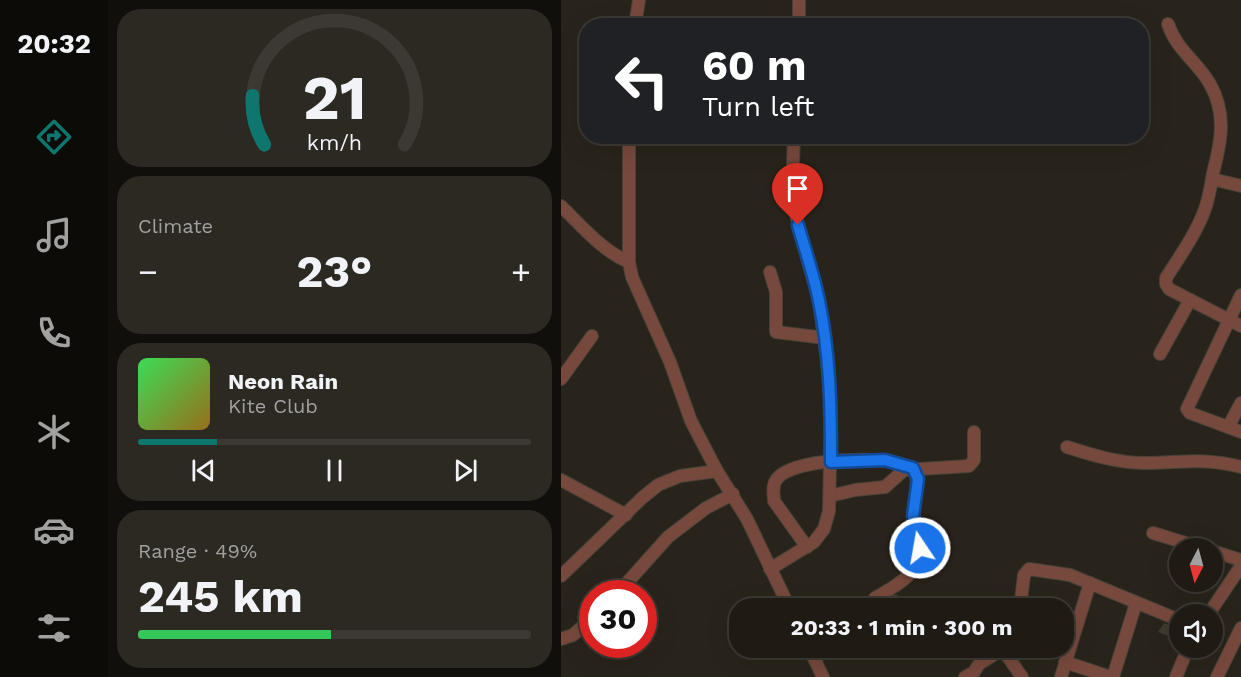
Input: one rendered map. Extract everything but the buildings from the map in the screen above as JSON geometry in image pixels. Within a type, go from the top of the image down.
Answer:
[{"type":"street","points":[[636,18],[639,0]]},
{"type":"street","points":[[799,0],[799,18]]},
{"type":"street","points":[[1167,24],[1177,45],[1200,69],[1211,85],[1218,105],[1222,135],[1205,210],[1167,278],[1166,284],[1190,300],[1241,326]]},
{"type":"street","points":[[629,144],[629,262],[632,277],[670,362],[691,422],[717,471],[733,494],[784,598]]},
{"type":"street","points":[[770,569],[814,542],[824,529],[830,496],[831,416],[825,338],[819,300],[798,225],[792,192],[794,144]]},
{"type":"street","points":[[1212,179],[1241,186]]},
{"type":"street","points":[[561,206],[600,244],[618,258],[629,262]]},
{"type":"street","points":[[770,272],[776,292],[776,332],[825,338]]},
{"type":"street","points":[[1241,295],[1187,409],[1190,413],[1241,432]]},
{"type":"street","points":[[1160,354],[1190,300]]},
{"type":"street","points":[[561,379],[592,336]]},
{"type":"street","points":[[1228,427],[1241,403]]},
{"type":"street","points":[[830,496],[855,490],[885,487],[898,473],[913,468],[969,466],[974,460],[974,432]]},
{"type":"street","points":[[1067,447],[1098,457],[1121,461],[1143,463],[1205,460],[1241,467]]},
{"type":"street","points":[[807,547],[774,501],[775,482],[781,475],[791,470],[831,462],[885,460],[913,468],[918,479],[913,516],[919,555],[913,568],[902,581],[893,589],[875,598]]},
{"type":"street","points":[[561,576],[658,485],[680,476],[717,471]]},
{"type":"street","points":[[561,480],[625,515]]},
{"type":"street","points":[[630,580],[668,537],[706,508],[733,494]]},
{"type":"street","points":[[1153,533],[1169,538]]},
{"type":"street","points":[[1223,554],[1241,560]]},
{"type":"street","points":[[1022,598],[1025,575],[1029,569],[1060,573],[1090,583],[1169,616]]},
{"type":"street","points":[[1216,604],[1240,571]]},
{"type":"street","points":[[1074,629],[1090,583]]},
{"type":"street","points":[[1074,656],[1112,677],[1136,603]]},
{"type":"street","points":[[1217,677],[1241,628]]},
{"type":"street","points":[[561,639],[573,635],[579,630]]},
{"type":"street","points":[[1229,651],[1241,656]]},
{"type":"street","points":[[814,658],[823,677]]},
{"type":"street","points":[[972,675],[979,664],[988,658]]},
{"type":"street","points":[[1010,658],[1022,677]]},
{"type":"street","points":[[1061,677],[1065,658]]},
{"type":"street","points":[[1176,677],[1184,658]]},
{"type":"route","points":[[798,225],[819,300],[825,338],[831,416],[831,462],[885,460],[913,468],[918,479],[913,516],[920,548]]}]
